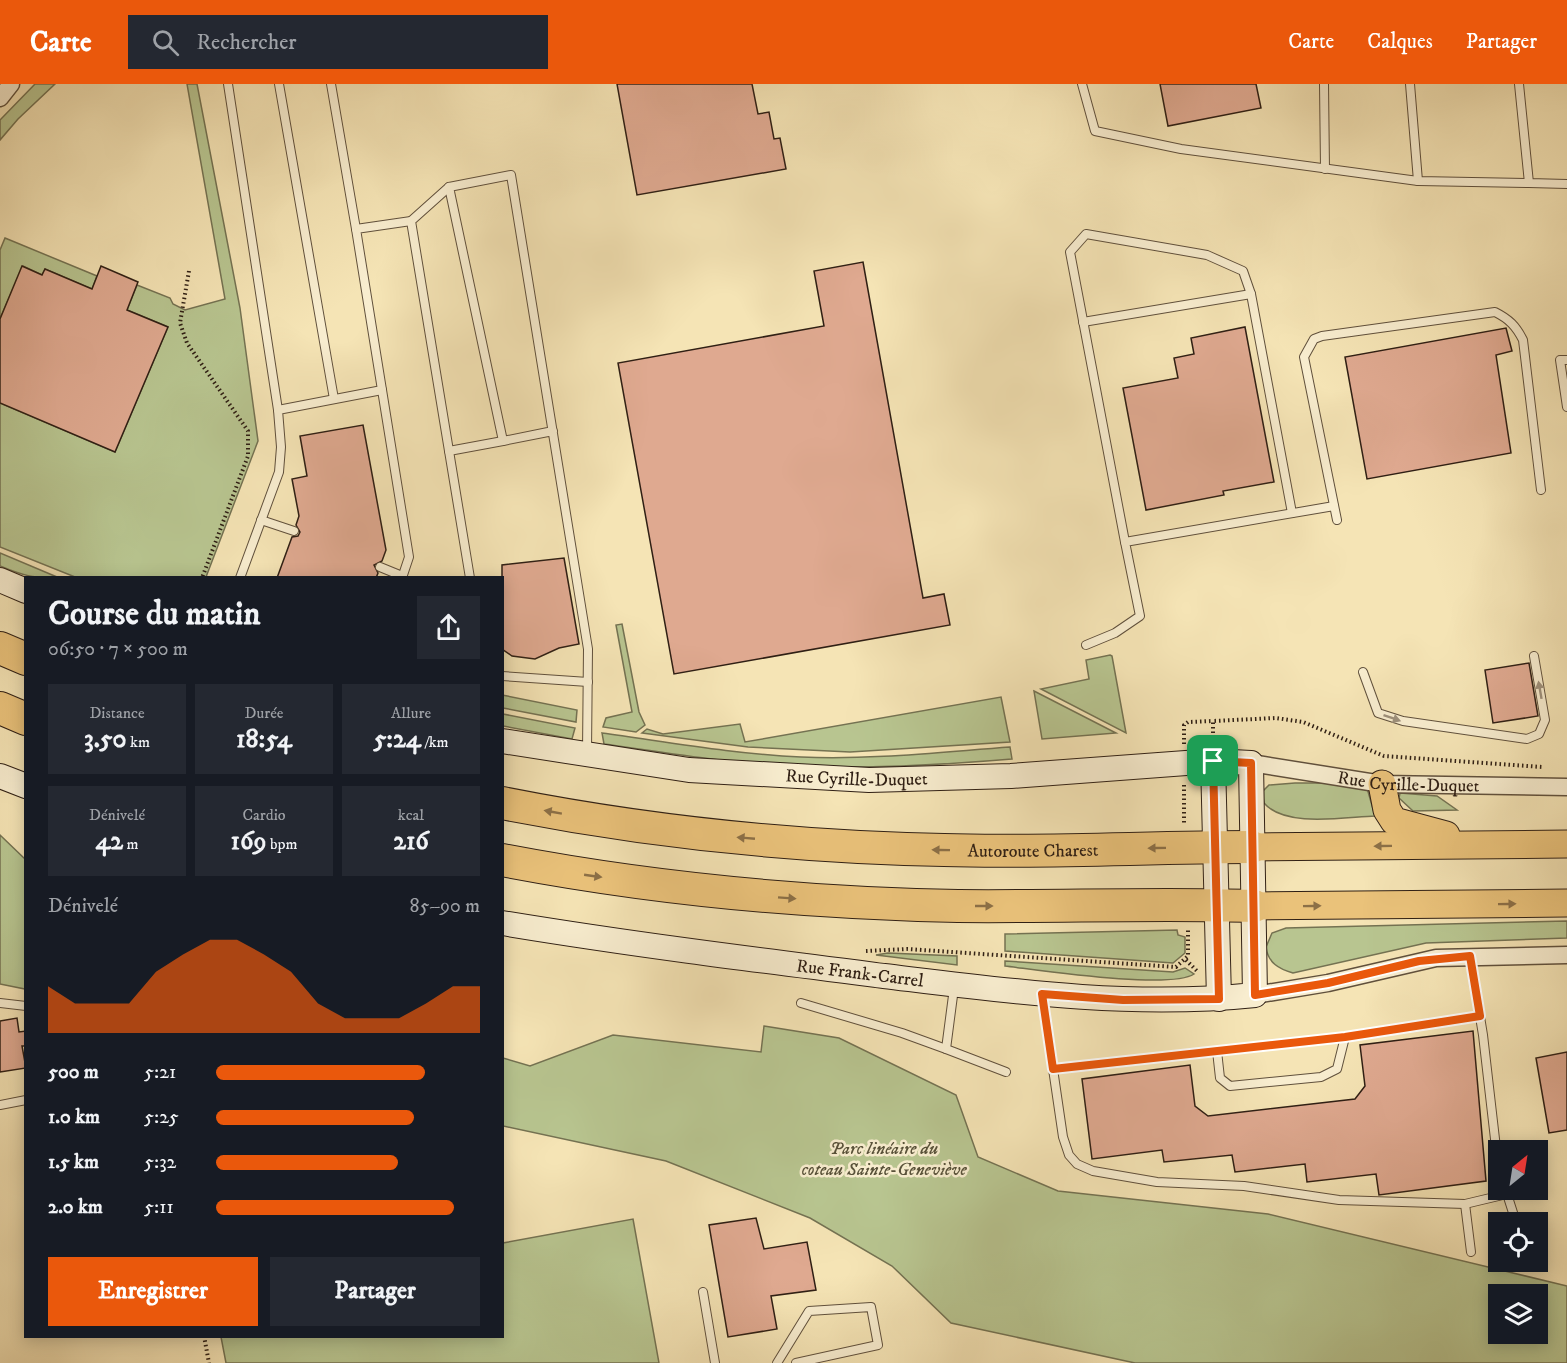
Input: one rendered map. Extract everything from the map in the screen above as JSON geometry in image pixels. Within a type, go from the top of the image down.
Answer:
[{"type":"highway","points":[[0,648],[24,658]]},
{"type":"highway","points":[[0,708],[24,717]]},
{"type":"highway","name":"Autoroute Charest","points":[[504,803],[686,832],[841,846],[989,851],[1252,848]]},
{"type":"highway","points":[[504,860],[693,890],[840,901],[959,906],[1217,904],[1254,906]]},
{"type":"main road","points":[[1382,784],[1389,815],[1398,824],[1497,844]]},
{"type":"main road","name":"Autoroute Charest","points":[[1252,848],[1567,844]]},
{"type":"main road","points":[[1254,906],[1567,903]]},
{"type":"street","points":[[0,98],[11,84]]},
{"type":"street","points":[[0,580],[24,590]]},
{"type":"street","name":"Rue Cyrille-Duquet","points":[[504,741],[689,771],[869,780],[1011,776],[1213,761],[1251,763],[1382,784],[1567,787]]},
{"type":"street","points":[[1213,761],[1219,999]]},
{"type":"street","points":[[1251,763],[1255,995]]},
{"type":"street","points":[[0,776],[24,785]]},
{"type":"street","name":"Rue Frank-Carrel","points":[[504,923],[639,946],[1042,994],[1123,1000],[1219,999],[1255,995],[1328,983],[1419,961],[1470,956],[1567,955]]},
{"type":"lane","points":[[228,84],[278,410],[281,447],[279,472],[241,576]]},
{"type":"lane","points":[[279,84],[334,399]]},
{"type":"lane","points":[[331,84],[409,557],[402,576]]},
{"type":"lane","points":[[1082,84],[1095,131],[1181,149],[1418,182],[1567,184]]},
{"type":"lane","points":[[1324,84],[1325,169]]},
{"type":"lane","points":[[1410,84],[1418,182]]},
{"type":"lane","points":[[1519,84],[1529,183]]},
{"type":"lane","points":[[356,229],[411,221],[449,187],[511,175],[588,649],[587,754]]},
{"type":"lane","points":[[449,187],[503,441]]},
{"type":"lane","points":[[411,221],[470,576]]},
{"type":"lane","points":[[1086,645],[1115,633],[1140,616],[1070,252],[1086,234],[1207,255],[1243,271],[1251,294],[1292,513]]},
{"type":"lane","points":[[1083,322],[1251,294]]},
{"type":"lane","points":[[1337,520],[1304,357],[1314,339],[1495,312],[1512,324],[1523,340],[1541,490]]},
{"type":"lane","points":[[1567,360],[1560,360],[1567,407]]},
{"type":"lane","points":[[278,410],[382,390]]},
{"type":"lane","points":[[449,451],[553,431]]},
{"type":"lane","points":[[1125,542],[1334,506]]},
{"type":"lane","points":[[261,520],[294,531]]},
{"type":"lane","points":[[380,567],[400,576]]},
{"type":"lane","points":[[1363,672],[1378,713],[1403,721],[1527,739],[1539,734],[1545,720],[1534,656]]},
{"type":"lane","points":[[504,676],[588,682]]},
{"type":"lane","points":[[1470,956],[1480,1016],[1495,1140]]},
{"type":"lane","points":[[946,1049],[955,984]]},
{"type":"lane","points":[[1042,994],[1063,1137],[1070,1155],[1077,1164],[1093,1171],[1158,1182],[1244,1186],[1339,1200],[1465,1204],[1488,1197]]},
{"type":"lane","points":[[0,1003],[24,1006]]},
{"type":"lane","points":[[801,1003],[902,1033],[1006,1071]]},
{"type":"lane","points":[[1053,1069],[1345,1037],[1480,1016]]},
{"type":"lane","points":[[1217,1051],[1221,1078],[1230,1086],[1321,1077],[1337,1069],[1345,1037]]},
{"type":"lane","points":[[0,1105],[24,1100]]},
{"type":"lane","points":[[1465,1204],[1471,1252]]},
{"type":"lane","points":[[702,1292],[716,1363]]},
{"type":"lane","points":[[777,1363],[809,1311],[871,1307],[878,1345],[796,1363]]},
{"type":"path","points":[[189,271],[180,323],[187,343],[248,431],[248,456],[203,576]]},
{"type":"path","points":[[1184,731],[1184,725],[1188,722],[1276,718],[1303,722],[1384,756],[1544,767]]},
{"type":"path","points":[[1213,721],[1213,761]]},
{"type":"path","points":[[1184,792],[1184,819]]},
{"type":"path","points":[[856,952],[895,948],[1176,967],[1186,960],[1189,942]]},
{"type":"path","points":[[204,1338],[209,1363]]},
{"type":"green space","points":[[35,84],[55,84],[18,119],[0,140],[0,120]]},
{"type":"green space","points":[[187,84],[197,84],[240,308],[258,441],[206,576],[72,576],[0,547],[0,403],[115,452],[168,327],[127,310],[137,285],[170,298],[173,304],[185,310],[225,299]]},
{"type":"green space","points":[[5,238],[97,276],[92,289],[45,269],[42,275],[23,266],[0,319],[0,250]]},
{"type":"green space","points":[[0,553],[55,576],[28,576],[0,566]]},
{"type":"green space","points":[[622,624],[639,712],[645,725],[636,732],[603,727],[606,718],[632,712],[616,625]]},
{"type":"green space","points":[[1110,655],[1126,733],[1041,689],[1089,679],[1086,660]]},
{"type":"green space","points":[[1034,691],[1116,733],[1042,739]]},
{"type":"green space","points":[[504,695],[577,710],[576,722],[504,708]]},
{"type":"green space","points":[[1001,697],[1010,742],[850,752],[748,747],[642,733],[647,729],[663,734],[740,724],[745,742]]},
{"type":"green space","points":[[504,714],[575,728],[572,739],[504,726]]},
{"type":"green space","points":[[602,733],[726,750],[827,758],[1010,747],[1012,759],[879,767],[774,765],[701,758],[604,744]]},
{"type":"green space","points":[[1341,783],[1367,788],[1375,816],[1332,819],[1300,818],[1274,811],[1264,803],[1262,792],[1269,785]]},
{"type":"green space","points":[[1400,793],[1437,796],[1457,810],[1413,811],[1399,798]]},
{"type":"green space","points":[[0,835],[24,858],[24,989],[0,984]]},
{"type":"green space","points":[[1567,921],[1567,938],[1426,943],[1293,973],[1275,964],[1269,957],[1266,947],[1272,933],[1286,928]]},
{"type":"green space","points":[[1177,930],[1178,935],[1185,937],[1185,953],[1173,963],[1005,951],[1005,934]]},
{"type":"green space","points":[[888,953],[957,956],[957,965],[876,955]]},
{"type":"green space","points":[[1005,961],[1173,972],[1185,968],[1194,974],[1180,978],[1133,980],[1005,966]]},
{"type":"green space","name":"Parc linéaire du coteau Sainte-Geneviève","points":[[764,1026],[839,1038],[956,1095],[978,1157],[1058,1191],[1268,1214],[1488,1267],[1488,1272],[1509,1272],[1567,1286],[1567,1363],[1135,1363],[951,1323],[892,1266],[810,1218],[666,1161],[504,1126],[504,1058],[530,1066],[613,1035],[761,1052]]},
{"type":"green space","points":[[633,1219],[659,1363],[226,1363],[221,1338],[504,1338],[504,1243]]},
{"type":"building","points":[[617,84],[752,84],[758,114],[769,112],[774,139],[780,138],[786,169],[637,195]]},
{"type":"building","points":[[1160,84],[1256,84],[1261,108],[1168,126]]},
{"type":"building","points":[[863,262],[923,598],[944,594],[950,625],[674,674],[618,363],[824,326],[814,271]]},
{"type":"building","points":[[22,266],[42,275],[45,269],[92,289],[101,266],[138,282],[127,310],[168,327],[115,452],[0,403],[0,319]]},
{"type":"building","points":[[1245,327],[1274,482],[1223,491],[1224,495],[1146,510],[1123,388],[1178,378],[1174,358],[1194,354],[1191,338]]},
{"type":"building","points":[[1506,328],[1512,351],[1496,355],[1511,453],[1367,479],[1345,357]]},
{"type":"building","points":[[363,425],[386,550],[382,561],[374,565],[378,573],[377,576],[278,576],[292,537],[298,536],[300,532],[296,525],[299,516],[292,479],[307,476],[300,436]]},
{"type":"building","points":[[564,558],[579,644],[559,648],[535,659],[512,656],[504,650],[502,565]]},
{"type":"building","points":[[1529,663],[1538,716],[1493,723],[1485,670]]},
{"type":"building","points":[[17,1018],[19,1032],[24,1031],[24,1046],[22,1046],[24,1068],[0,1072],[0,1021]]},
{"type":"building","points":[[1473,1031],[1486,1181],[1379,1195],[1376,1174],[1307,1182],[1305,1164],[1235,1172],[1232,1155],[1164,1162],[1162,1150],[1092,1159],[1082,1079],[1190,1065],[1195,1106],[1208,1116],[1355,1099],[1365,1086],[1360,1045]]},
{"type":"building","points":[[1567,1052],[1567,1130],[1549,1133],[1536,1058]]},
{"type":"building","points":[[756,1218],[764,1249],[807,1242],[816,1290],[771,1296],[777,1329],[728,1337],[709,1225]]},
{"type":"route","points":[[1213,761],[1251,763],[1255,995],[1328,983],[1419,961],[1470,956],[1480,1016],[1345,1037],[1053,1069],[1042,994],[1123,1000],[1219,999],[1213,761]]}]
